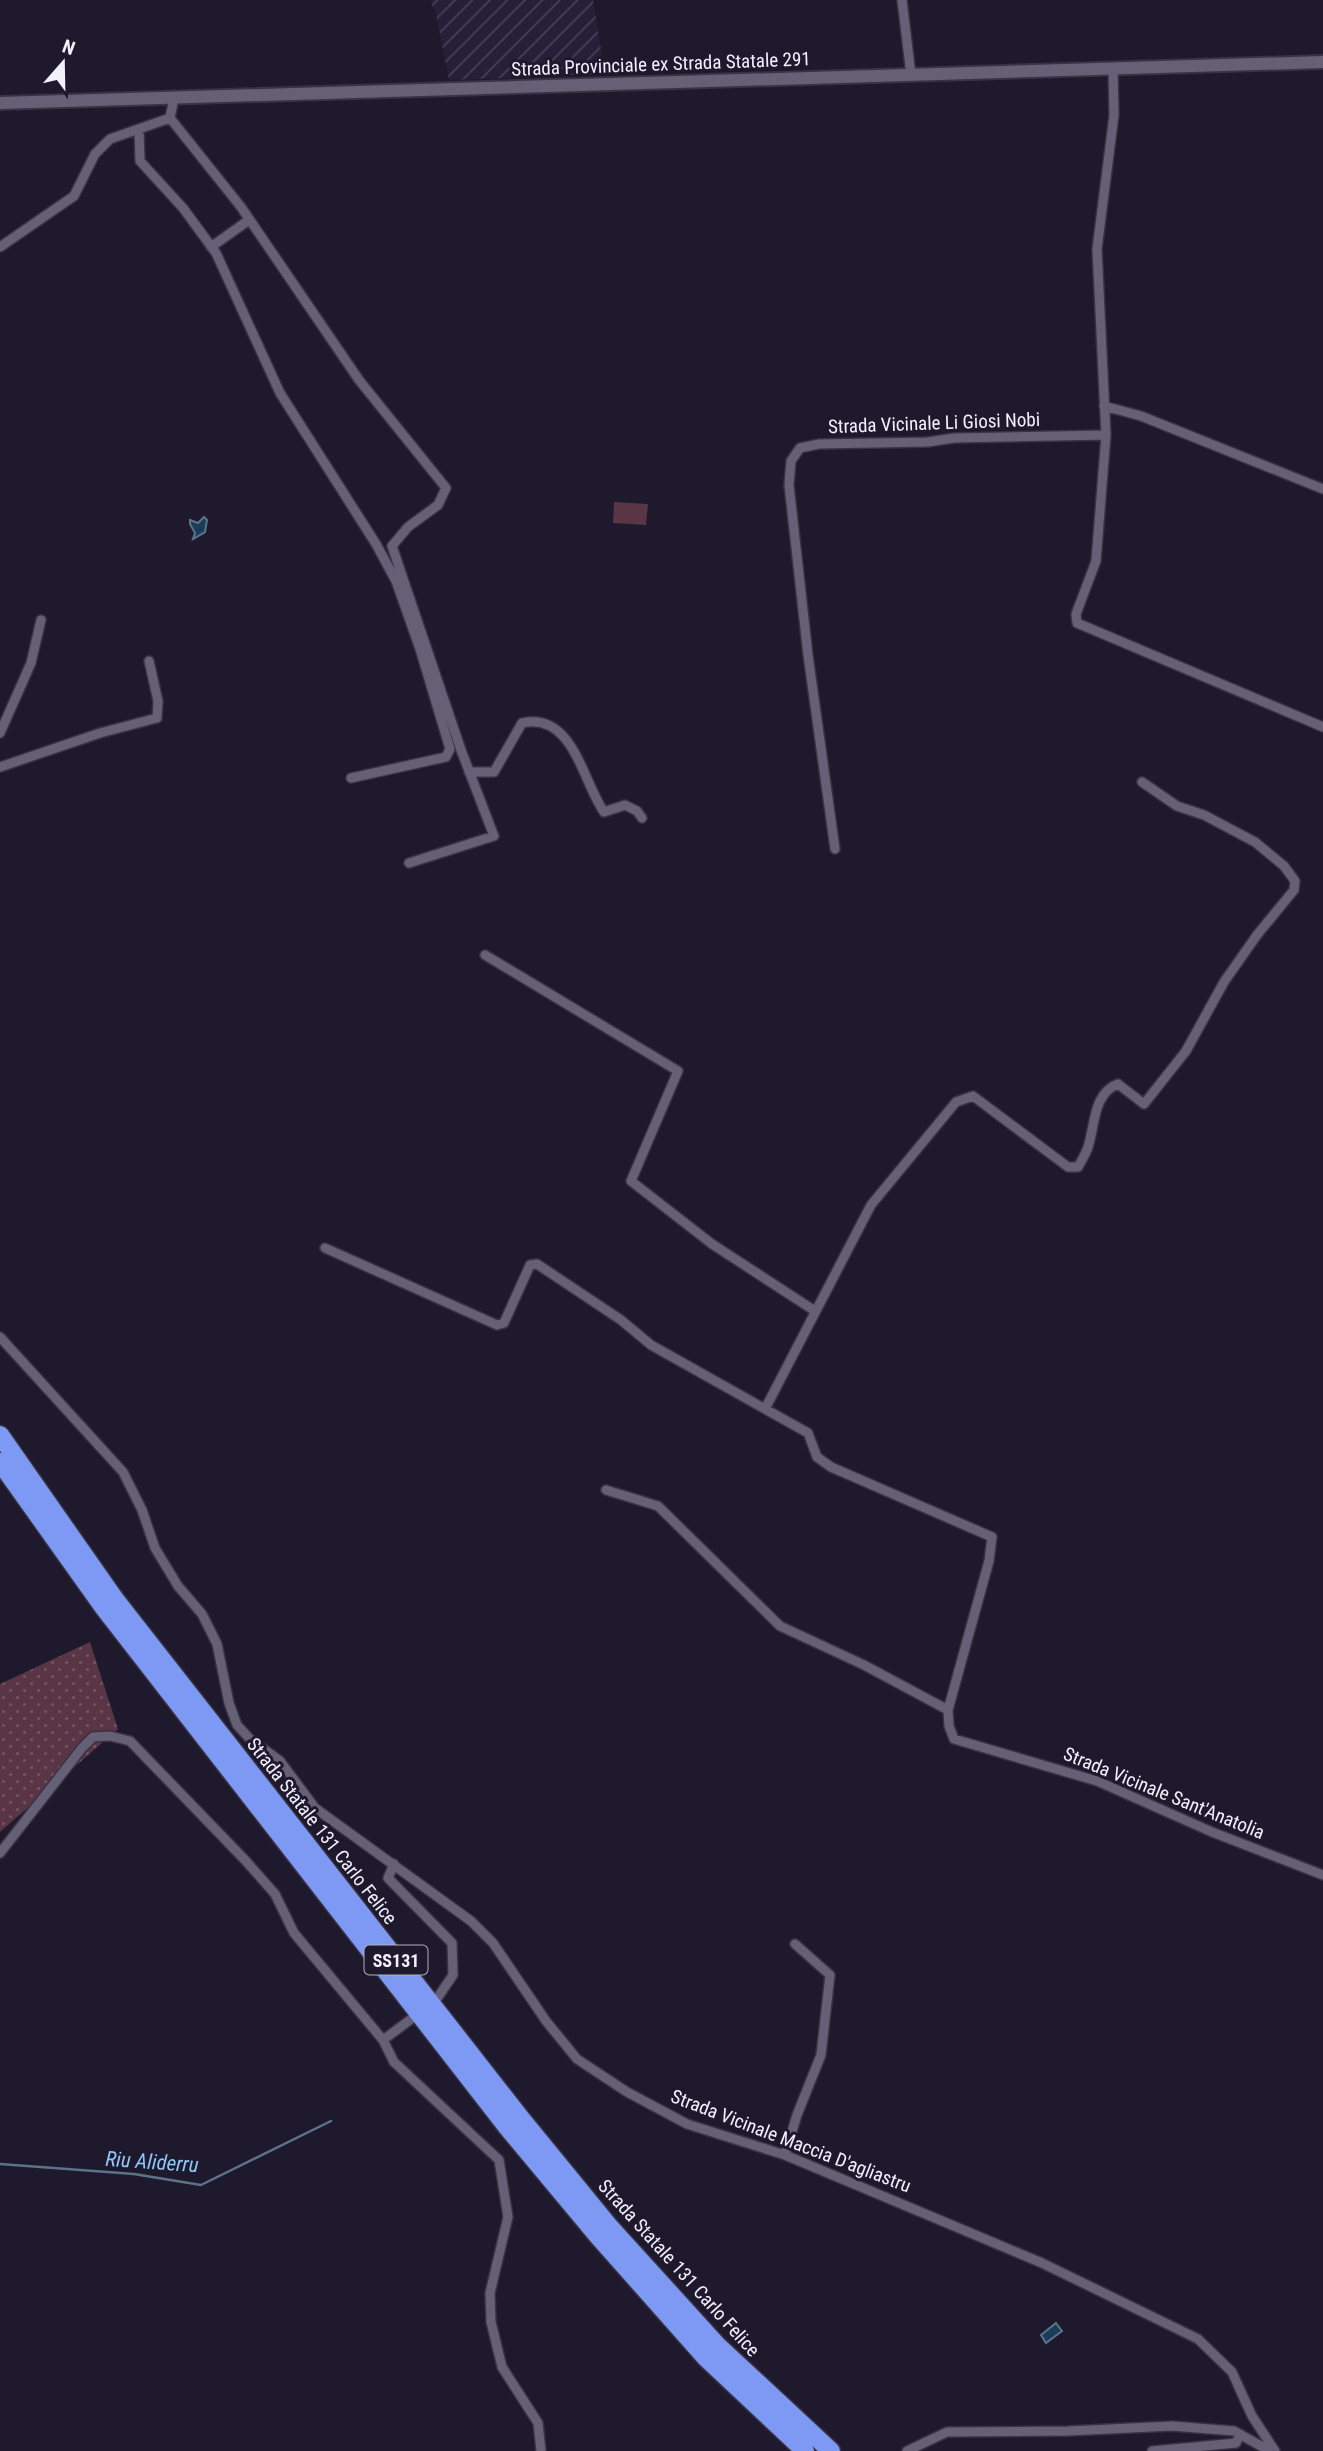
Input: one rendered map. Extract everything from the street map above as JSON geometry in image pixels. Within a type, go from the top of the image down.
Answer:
[{"type":"highway","name":"Strada Statale 131 Carlo Felice","points":[[0,1435],[114,1598],[543,2146],[608,2225],[717,2345],[831,2451]]},
{"type":"highway","name":"Strada Statale 131 Carlo Felice","points":[[0,1462],[104,1608],[507,2127],[597,2235],[706,2358],[805,2451]]},
{"type":"street","points":[[902,0],[911,75]]},
{"type":"street","name":"Strada Provinciale ex Strada Statale 291","points":[[0,103],[1323,62]]},
{"type":"street","points":[[1113,68],[1114,115],[1097,249],[1106,435],[1096,561],[1076,614],[1077,623],[1323,727]]},
{"type":"street","points":[[174,98],[170,118],[250,219],[359,380],[446,488],[438,505],[408,527],[392,546],[469,772],[494,836],[409,863]]},
{"type":"street","points":[[0,247],[74,196],[95,154],[110,139],[170,118]]},
{"type":"street","points":[[139,129],[140,161],[183,208],[211,247],[249,322],[280,393],[396,580],[420,649],[450,749],[446,757],[351,778]]},
{"type":"street","points":[[211,247],[250,219]]},
{"type":"street","points":[[1104,406],[1142,416],[1323,489]]},
{"type":"street","name":"Strada Vicinale Li Giosi Nobi","points":[[835,849],[808,655],[789,485],[791,461],[800,448],[819,444],[1106,435]]},
{"type":"street","points":[[0,733],[31,663],[41,620]]},
{"type":"street","points":[[0,767],[100,733],[157,718],[158,701],[149,661]]},
{"type":"street","points":[[469,772],[495,772],[522,723],[537,720],[560,732],[570,743],[604,812],[625,805],[637,811],[642,818]]},
{"type":"street","points":[[765,1409],[871,1205],[956,1102],[973,1096],[1068,1167],[1078,1167],[1088,1148],[1098,1103],[1118,1084],[1144,1104],[1186,1051],[1224,982],[1257,935],[1294,890],[1295,881],[1284,866],[1255,842],[1204,815],[1177,806],[1142,782]]},
{"type":"street","points":[[485,955],[678,1071],[631,1181],[712,1244],[815,1311]]},
{"type":"street","points":[[325,1248],[497,1325],[504,1323],[530,1265],[537,1264],[621,1320],[651,1345],[808,1433],[817,1458],[831,1467],[992,1537],[989,1561],[948,1710],[864,1665],[780,1626],[658,1506],[606,1490]]},
{"type":"street","name":"Strada Vicinale Maccia D'agliastru","points":[[0,1337],[123,1472],[142,1510],[155,1548],[178,1586],[202,1614],[217,1644],[229,1703],[237,1725],[250,1739],[280,1761],[315,1808],[471,1921],[494,1943],[546,2021],[577,2059],[627,2092],[687,2124],[785,2155],[1042,2263],[1198,2339],[1232,2372],[1252,2416],[1275,2451]]},
{"type":"street","name":"Strada Vicinale Sant'Anatolia","points":[[948,1710],[949,1726],[954,1739],[1097,1781],[1212,1832],[1323,1875]]},
{"type":"street","points":[[0,1853],[82,1748],[93,1737],[110,1736],[130,1741],[245,1860],[275,1894],[294,1933],[383,2040],[394,2062],[499,2160],[508,2217],[490,2293],[491,2322],[502,2367],[538,2423],[541,2451]]},
{"type":"street","points":[[394,1864],[388,1878],[452,1943],[453,1975],[436,2000]]},
{"type":"street","points":[[785,2155],[797,2115],[821,2056],[830,1975],[795,1944]]},
{"type":"street","points":[[383,2040],[414,2017]]},
{"type":"street","points":[[907,2451],[947,2432],[1068,2431],[1172,2426],[1234,2431],[1270,2451]]},
{"type":"street","points":[[1152,2451],[1236,2443],[1240,2434]]},
{"type":"shaded area","points":[[430,0],[593,0],[605,74],[449,80],[436,14]]},
{"type":"shaded area","points":[[614,502],[648,504],[646,525],[613,523]]},
{"type":"shaded area","points":[[90,1642],[118,1729],[0,1832],[0,1684]]},
{"type":"water","points":[[204,517],[207,520],[205,532],[193,539],[195,533],[190,520],[198,523]]},
{"type":"water","points":[[1056,2323],[1062,2331],[1046,2343],[1041,2335]]},
{"type":"waterway","name":"Riu Aliderru","points":[[0,2164],[134,2174],[201,2185],[331,2121]]}]
